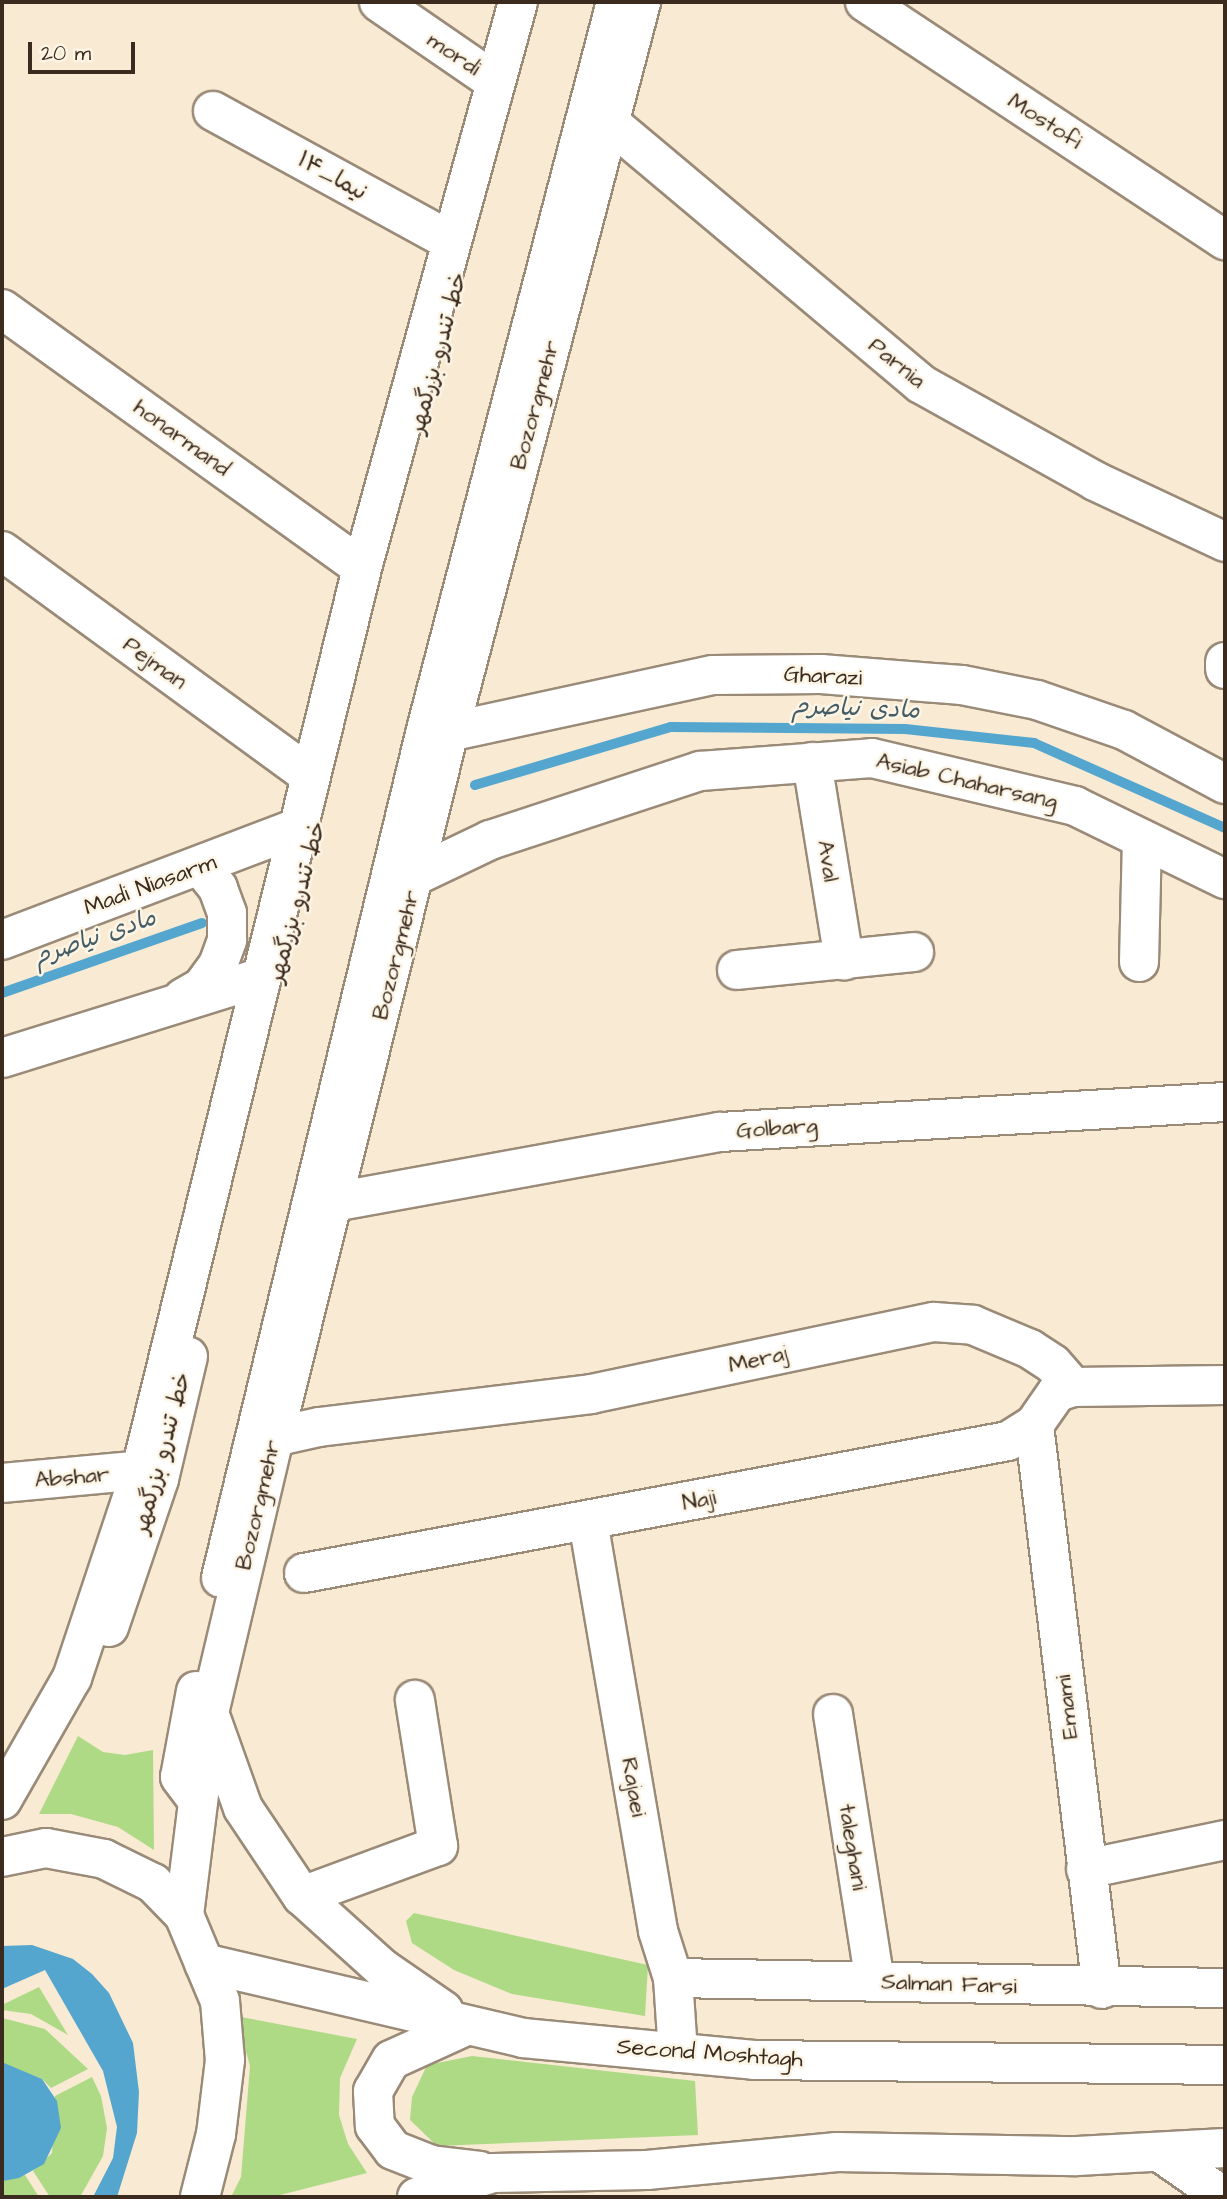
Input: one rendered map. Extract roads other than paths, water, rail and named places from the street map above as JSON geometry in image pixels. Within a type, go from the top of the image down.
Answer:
[{"type":"street","name":"mordi","points":[[379,2],[494,81]]},
{"type":"street","points":[[6,1792],[72,1678],[141,1470],[259,978],[362,568],[494,81],[518,2]]},
{"type":"street","name":"خط تندرو بزرگمهر","points":[[6,1792],[48,1758],[87,1691],[159,1479],[276,981],[380,571],[536,2]]},
{"type":"street","points":[[198,1801],[180,1777],[251,1447],[426,730],[616,2]]},
{"type":"street","name":"Bozorgmehr","points":[[184,1916],[209,1713],[274,1437],[417,875],[449,732],[641,2]]},
{"type":"street","name":"Mostofi","points":[[865,2],[1225,240]]},
{"type":"street","name":"۱۴_نیما","points":[[213,111],[450,242]]},
{"type":"street","name":"Parnia","points":[[609,122],[921,384],[1095,481],[1225,542]]},
{"type":"street","name":"honarmand","points":[[2,309],[362,568]]},
{"type":"street","name":"Pejman","points":[[2,551],[309,775]]},
{"type":"street","points":[[1225,662],[1225,669]]},
{"type":"street","name":"Gharazi","points":[[449,732],[713,675],[821,674],[961,685],[1037,700],[1124,730],[1225,784]]},
{"type":"street","name":"Asiab Chaharsang","points":[[417,875],[490,840],[700,771],[872,758],[1075,806],[1225,879]]},
{"type":"street","name":"Aval","points":[[811,762],[844,960]]},
{"type":"street","name":"Madi Niasarm","points":[[2,940],[201,867],[297,828]]},
{"type":"street","points":[[1139,962],[1142,839]]},
{"type":"street","points":[[178,1001],[202,987],[218,965],[227,940],[227,913],[218,888],[201,867]]},
{"type":"street","points":[[737,970],[914,953]]},
{"type":"street","points":[[2,1058],[178,1001],[259,978]]},
{"type":"street","name":"Golbarg","points":[[334,1202],[720,1132],[1225,1102]]},
{"type":"street","name":"Meraj","points":[[274,1437],[319,1427],[591,1394],[934,1322],[973,1325],[1030,1349],[1053,1364],[1073,1387]]},
{"type":"street","points":[[1073,1387],[1225,1385]]},
{"type":"street","name":"Naji","points":[[304,1573],[1008,1441],[1034,1425],[1056,1392],[1073,1387]]},
{"type":"street","name":"Emami","points":[[1034,1425],[1102,1989]]},
{"type":"street","name":"Abshar","points":[[2,1483],[141,1470]]},
{"type":"street","name":"Rajaei","points":[[588,1521],[658,1931],[673,1978],[678,2053]]},
{"type":"street","points":[[302,1896],[438,1846],[415,1700]]},
{"type":"street","points":[[209,1713],[243,1808],[302,1896],[382,1968],[466,2026]]},
{"type":"street","name":"taleghani","points":[[833,1714],[875,1981]]},
{"type":"street","points":[[1086,1869],[1225,1840]]},
{"type":"street","points":[[2,1857],[46,1848],[104,1859],[153,1883],[184,1916],[220,2001],[225,2060],[216,2134],[200,2197]]},
{"type":"street","name":"Second Moshtagh","points":[[204,1963],[523,2038],[754,2060],[1225,2065]]},
{"type":"street","name":"Salman Farsi","points":[[673,1978],[875,1981],[1102,1989],[1225,1988]]},
{"type":"street","points":[[466,2026],[391,2060],[373,2091],[375,2126],[393,2150],[431,2165],[493,2173],[648,2171],[837,2152],[1077,2157],[1225,2148]]},
{"type":"street","points":[[1161,2153],[1224,2197]]},
{"type":"street","points":[[585,2197],[648,2171]]},
{"type":"street","points":[[417,2197],[493,2173]]},
{"type":"water","points":[[32,1945],[73,1959],[92,1974],[109,1993],[133,2043],[139,2092],[137,2133],[117,2197],[93,2197],[113,2158],[117,2127],[103,2071],[45,1970],[2,1989],[2,1946]]},
{"type":"water","points":[[4,2063],[42,2079],[57,2101],[61,2128],[44,2164],[19,2178],[3,2181]]},
{"type":"waterway","name":"مادی نیاصرم","points":[[475,785],[671,727],[905,729],[1034,743],[1225,828]]},
{"type":"waterway","name":"مادی نیاصرم","points":[[2,993],[202,923]]}]
